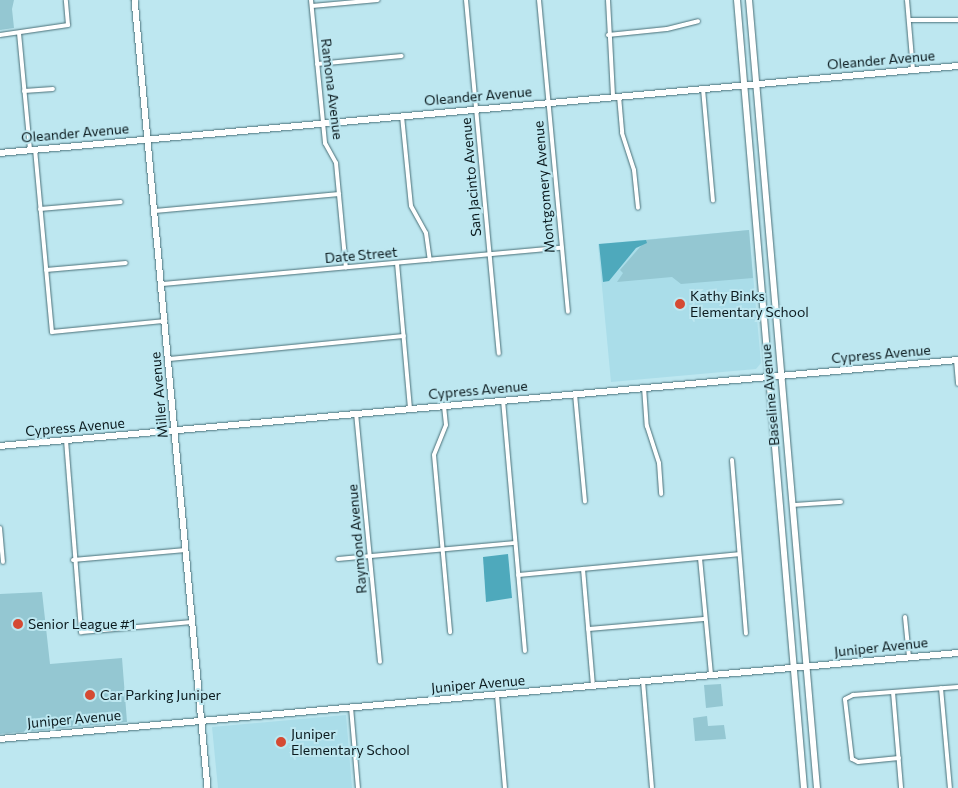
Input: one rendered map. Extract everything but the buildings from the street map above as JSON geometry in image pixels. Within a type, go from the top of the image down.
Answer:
[{"type":"main road","name":"Baseline Avenue","points":[[737,0],[804,788]]},
{"type":"main road","name":"Baseline Avenue","points":[[749,0],[818,788]]},
{"type":"street","points":[[0,35],[68,25],[66,0]]},
{"type":"street","name":"Miller Avenue","points":[[136,0],[208,788]]},
{"type":"street","name":"Ramona Avenue","points":[[311,0],[325,143],[336,163],[346,268]]},
{"type":"street","points":[[312,6],[378,0]]},
{"type":"street","name":"San Jacinto Avenue","points":[[466,0],[499,353]]},
{"type":"street","name":"Montgomery Avenue","points":[[539,0],[568,312]]},
{"type":"street","points":[[608,0],[608,35],[616,96],[622,132],[634,170],[638,208]]},
{"type":"street","points":[[907,0],[913,70]]},
{"type":"street","points":[[908,20],[958,20]]},
{"type":"street","points":[[608,35],[667,29],[698,21]]},
{"type":"street","points":[[19,33],[24,91],[40,208],[52,332],[165,322]]},
{"type":"street","points":[[317,64],[402,56]]},
{"type":"street","name":"Oleander Avenue","points":[[0,152],[958,66]]},
{"type":"street","points":[[703,88],[713,201]]},
{"type":"street","points":[[24,91],[53,89]]},
{"type":"street","points":[[402,116],[411,206],[426,233],[430,260]]},
{"type":"street","points":[[155,212],[339,194]]},
{"type":"street","points":[[40,208],[121,202]]},
{"type":"street","name":"Date Street","points":[[162,284],[561,248]]},
{"type":"street","points":[[46,270],[126,263]]},
{"type":"street","points":[[397,263],[410,409]]},
{"type":"street","points":[[169,359],[404,336]]},
{"type":"street","points":[[957,360],[958,384]]},
{"type":"street","name":"Cypress Avenue","points":[[0,446],[957,360]]},
{"type":"street","points":[[644,387],[647,426],[659,463],[661,494]]},
{"type":"street","points":[[575,394],[585,502]]},
{"type":"street","points":[[503,400],[525,651]]},
{"type":"street","points":[[444,406],[446,426],[434,455],[450,632]]},
{"type":"street","name":"Raymond Avenue","points":[[356,413],[380,662]]},
{"type":"street","points":[[66,440],[73,560],[81,632],[192,622]]},
{"type":"street","points":[[732,460],[746,633]]},
{"type":"street","points":[[793,505],[841,502]]},
{"type":"street","points":[[0,528],[3,562]]},
{"type":"street","points":[[338,559],[515,543]]},
{"type":"street","points":[[73,560],[186,550]]},
{"type":"street","points":[[518,575],[739,554]]},
{"type":"street","points":[[700,558],[711,675]]},
{"type":"street","points":[[583,569],[593,686]]},
{"type":"street","points":[[906,616],[909,657]]},
{"type":"street","points":[[588,630],[705,618]]},
{"type":"street","name":"Juniper Avenue","points":[[0,739],[958,653]]},
{"type":"street","points":[[643,681],[652,788]]},
{"type":"street","points":[[899,758],[858,762],[852,759],[845,699],[852,695],[958,687]]},
{"type":"street","points":[[942,688],[950,788]]},
{"type":"street","points":[[893,692],[901,788]]},
{"type":"street","points":[[497,695],[505,788]]},
{"type":"street","points":[[351,707],[358,788]]},
{"type":"shaded area","points":[[0,0],[14,0],[12,9],[14,28],[0,30]]},
{"type":"shaded area","name":"Kathy Binks Elementary School","points":[[749,230],[761,363],[756,369],[611,382],[598,244]]},
{"type":"shaded area","points":[[749,230],[753,278],[681,284],[672,277],[617,282],[623,273],[620,270],[646,240]]},
{"type":"shaded area","points":[[646,240],[647,243],[636,248],[609,281],[603,282],[599,244]]},
{"type":"shaded area","points":[[508,554],[512,598],[486,602],[483,557]]},
{"type":"shaded area","points":[[42,592],[50,664],[122,658],[127,722],[0,734],[0,594]]},
{"type":"shaded area","points":[[721,684],[723,706],[706,708],[704,685]]},
{"type":"shaded area","name":"Juniper Elementary School","points":[[346,715],[352,788],[218,788],[212,727]]},
{"type":"shaded area","points":[[707,716],[708,726],[724,725],[726,739],[695,741],[693,718]]},
{"type":"place","name":"Kathy Binks Elementary School","points":[[680,304]]},
{"type":"place","name":"Senior League #1","points":[[18,624]]},
{"type":"place","name":"Car Parking Juniper","points":[[90,695]]},
{"type":"place","name":"Juniper Elementary School","points":[[281,742]]}]
